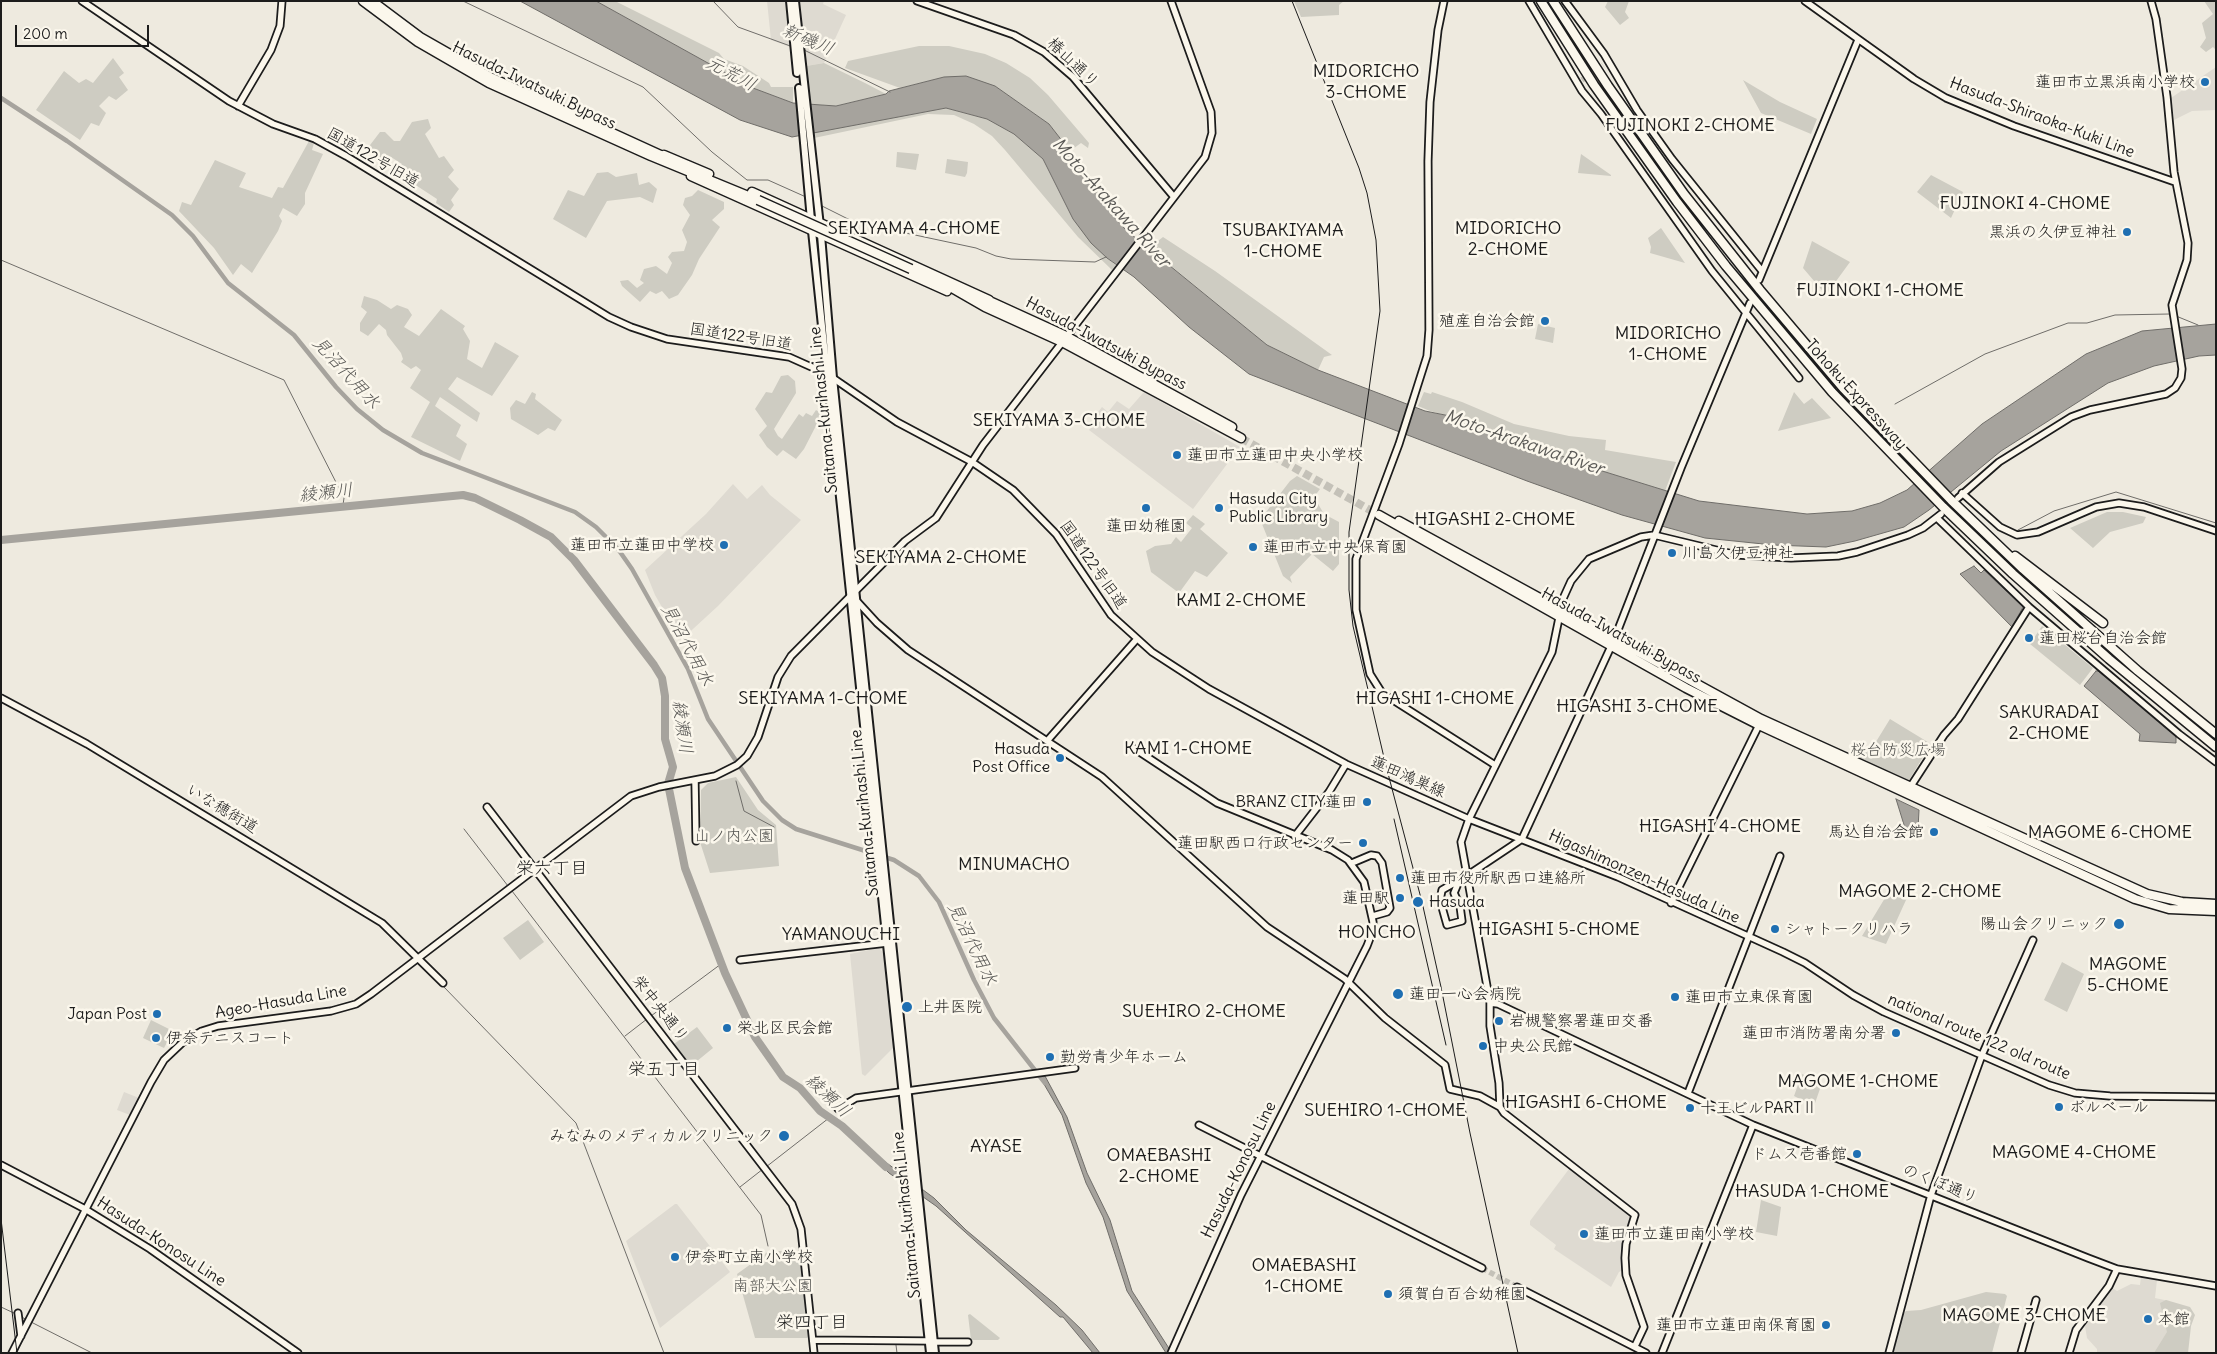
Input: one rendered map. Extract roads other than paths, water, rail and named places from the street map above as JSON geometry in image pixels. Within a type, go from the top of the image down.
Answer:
[{"type":"highway","name":"Hasuda-Iwatsuki Bypass","points":[[363,1],[418,42],[465,70],[519,97],[758,200],[1064,339],[1242,436]]},
{"type":"highway","name":"Hasuda-Iwatsuki Bypass","points":[[372,1],[420,36],[468,66],[652,154]]},
{"type":"highway","name":"Tohoku Expressway","points":[[1542,1],[1622,126],[1726,266],[1832,392],[1891,455],[1940,513],[2083,637],[2216,747]]},
{"type":"highway","name":"Tohoku Expressway","points":[[1553,1],[1626,112],[1713,232],[1813,353],[1899,448],[1957,497],[1993,541],[2101,639],[2216,734]]},
{"type":"highway","points":[[652,154],[819,222],[987,303]]},
{"type":"highway","points":[[652,154],[812,231],[987,303]]},
{"type":"highway","name":"Hasuda-Iwatsuki Bypass","points":[[1379,513],[1560,614],[1760,722],[2147,894],[2182,902],[2216,904]]},
{"type":"highway","points":[[1993,541],[2103,623]]},
{"type":"highway","name":"Hasuda-Iwatsuki Bypass","points":[[1909,789],[2140,901],[2169,909],[2216,911]]},
{"type":"main road","name":"Saitama-Kurihashi Line","points":[[790,1],[821,235],[857,590],[888,943],[905,1091]]},
{"type":"main road","name":"Saitama-Kurihashi Line","points":[[795,1],[801,88]]},
{"type":"main road","name":"Saitama-Kurihashi Line","points":[[807,140],[810,218],[880,850]]},
{"type":"main road","name":"Saitama-Kurihashi Line","points":[[881,864],[931,1342],[930,1353]]},
{"type":"main road","name":"Saitama-Kurihashi Line","points":[[931,1342],[935,1353]]},
{"type":"street","name":"国道122号旧道","points":[[82,1],[238,106],[273,124],[315,139],[346,156],[617,322],[684,343],[789,357],[834,378],[897,422],[972,462],[1013,490],[1043,518],[1062,542],[1100,602],[1136,640],[1209,689],[1346,764]]},
{"type":"street","points":[[238,106],[271,50],[280,26],[282,1]]},
{"type":"street","name":"椿山通り","points":[[917,1],[1014,35],[1050,56],[1073,77],[1174,198]]},
{"type":"street","points":[[1171,1],[1206,95],[1213,127],[1205,157],[1064,339],[972,462],[936,518],[905,541],[851,596],[858,601],[877,623],[908,650],[1102,777],[1267,927],[1349,982],[1385,1018],[1445,1065],[1450,1089],[1480,1096],[1500,1107],[1504,1113],[1635,1215],[1626,1244],[1625,1258],[1626,1275],[1644,1327],[1635,1346]]},
{"type":"street","points":[[1444,1],[1438,30],[1430,112],[1428,194],[1429,330],[1426,362],[1401,438],[1356,559],[1356,610],[1370,674],[1382,693],[1495,766]]},
{"type":"street","points":[[1529,1],[1552,38],[1574,80],[1745,313],[1799,378]]},
{"type":"street","points":[[1565,1],[1604,54],[1637,110],[1672,159],[1762,271]]},
{"type":"street","name":"Hasuda-Shiraoka-Kuki Line","points":[[1805,1],[1926,87],[1957,104],[2176,182]]},
{"type":"street","points":[[2151,1],[2156,19],[2167,97],[2176,182],[2188,243],[2187,260],[2172,301],[2182,369],[2180,381],[2169,393],[2075,415],[1999,462],[1957,497],[2000,528],[2017,534],[2038,532],[2096,507],[2119,503],[2144,507],[2216,531]]},
{"type":"street","points":[[1759,280],[1858,40]]},
{"type":"street","points":[[1442,890],[1459,881],[1522,839],[1613,643],[1681,468],[1750,303]]},
{"type":"street","points":[[1500,1107],[1499,1082],[1490,1026],[1490,1003],[1461,842],[1469,819],[1552,652],[1562,603],[1571,581],[1589,559],[1629,541],[1655,533],[1737,555],[1791,558],[1838,556],[1908,535],[1940,513],[2029,607],[2179,734],[2216,762]]},
{"type":"street","name":"Ageo-Hasuda Line","points":[[12,1353],[157,1070],[183,1042],[202,1031],[218,1026],[347,1007],[371,994],[631,796],[665,785],[714,776],[743,761],[758,737],[778,677],[784,666],[806,640],[851,596]]},
{"type":"street","points":[[1909,789],[1944,735],[1958,719],[2029,607]]},
{"type":"street","points":[[1047,741],[1136,640]]},
{"type":"street","name":"いな穂街道","points":[[1,698],[87,744],[382,923],[443,983]]},
{"type":"street","points":[[1671,903],[1760,722]]},
{"type":"street","points":[[1135,749],[1217,803],[1332,850],[1352,864],[1364,882],[1373,916],[1372,933],[1349,982]]},
{"type":"street","name":"蓮田鴻巣線","points":[[1295,836],[1329,792],[1346,764],[1469,819],[1522,839]]},
{"type":"street","points":[[695,780],[696,841]]},
{"type":"street","name":"栄中央通り","points":[[487,807],[792,1204],[801,1229],[814,1353]]},
{"type":"street","name":"Higashimonzen-Hasuda Line","points":[[1522,839],[1610,874],[1750,938],[1688,1093]]},
{"type":"street","points":[[1352,864],[1371,855],[1377,856],[1382,863],[1390,908],[1387,912],[1373,916]]},
{"type":"street","points":[[1750,938],[1780,856]]},
{"type":"street","points":[[1442,890],[1440,900],[1447,925],[1462,922],[1460,906],[1454,890],[1459,881]]},
{"type":"street","points":[[1442,890],[1450,891],[1456,897]]},
{"type":"street","name":"national route 122 old route","points":[[1750,938],[1805,963],[1853,995],[1884,1012],[2049,1085],[2075,1093],[2110,1096],[2216,1096]]},
{"type":"street","points":[[1889,1353],[1931,1195],[1982,1055],[2034,940]]},
{"type":"street","points":[[740,960],[888,943]]},
{"type":"street","name":"Hasuda-Konosu Line","points":[[1171,1353],[1232,1214],[1349,982]]},
{"type":"street","points":[[1490,1003],[1498,1004],[1753,1125],[1662,1353]]},
{"type":"street","points":[[838,1109],[856,1098],[1075,1068]]},
{"type":"street","points":[[1199,1125],[1482,1268]]},
{"type":"street","name":"のくぼ通り","points":[[1753,1125],[2117,1269],[2216,1286]]},
{"type":"street","name":"Hasuda-Konosu Line","points":[[1,1165],[85,1209],[221,1297],[298,1353]]},
{"type":"street","points":[[2068,1353],[2076,1330],[2109,1286],[2117,1269]]},
{"type":"street","points":[[1517,1287],[1646,1353]]},
{"type":"street","points":[[2021,1353],[2036,1300]]},
{"type":"street","points":[[18,1313],[21,1336]]},
{"type":"street","points":[[813,1340],[968,1342]]},
{"type":"water","name":"Moto-Arakawa River","points":[[520,1],[596,1],[753,88],[793,103],[836,106],[944,77],[966,76],[995,86],[1049,124],[1070,151],[1113,216],[1126,230],[1267,345],[1318,370],[1425,411],[1460,418],[1599,470],[1699,501],[1807,514],[1852,511],[1880,503],[1907,490],[1982,424],[2086,354],[2142,331],[2216,324],[2216,355],[2199,356],[2154,366],[2108,383],[2001,451],[1929,510],[1904,527],[1826,547],[1773,545],[1705,538],[1622,515],[1527,481],[1249,374],[1189,327],[1134,277],[1107,258],[1091,243],[1073,219],[1043,159],[1014,134],[987,119],[946,108],[792,137],[740,120]]},
{"type":"water","points":[[1974,566],[1981,573],[1984,570],[2023,607],[2012,627],[1960,574]]},
{"type":"water","points":[[2096,671],[2176,735],[2176,743],[2139,741],[2140,734],[2084,686]]},
{"type":"water","points":[[1896,799],[1919,810],[1918,829],[1905,828]]},
{"type":"water","points":[[1045,1076],[1067,1117],[1087,1173],[1110,1220],[1132,1291],[1172,1353],[1166,1353],[1127,1291],[1103,1217],[1086,1183],[1062,1115],[1041,1079]]},
{"type":"water","points":[[880,1158],[934,1198],[966,1230],[1056,1305],[1082,1330],[1100,1353],[1093,1353],[1063,1317],[1060,1317],[936,1206],[889,1173],[878,1162]]},
{"type":"waterway","points":[[463,1],[643,87],[712,152],[747,180],[768,180],[806,197]]},
{"type":"waterway","name":"新磯川","points":[[713,1],[738,27],[793,47]]},
{"type":"waterway","name":"新磯川","points":[[804,50],[890,92]]},
{"type":"waterway","name":"見沼代用水","points":[[1,98],[67,141],[172,215],[193,236],[228,283],[294,335],[336,387],[357,409],[383,430],[422,453],[575,512],[596,527],[618,549],[632,569],[688,669],[708,719],[763,801],[782,820],[796,829],[894,860],[919,876],[939,902],[974,980],[994,1018],[1045,1083]]},
{"type":"waterway","points":[[820,205],[854,222],[976,248],[996,256],[1011,259],[1095,262],[1106,257]]},
{"type":"waterway","points":[[1,260],[284,380],[344,498],[343,505]]},
{"type":"waterway","points":[[1895,404],[1985,354],[2068,323],[2087,323],[2115,315],[2170,314]]},
{"type":"waterway","points":[[2176,316],[2198,325]]},
{"type":"waterway","points":[[2018,530],[2054,511],[2116,492],[2216,523]]},
{"type":"waterway","name":"綾瀬川","points":[[1,540],[463,495],[475,498],[551,537],[574,560],[662,678],[665,696],[665,739],[673,767],[668,784],[685,868],[725,973],[755,1037],[783,1077],[800,1088],[820,1111],[842,1126],[886,1167]]},
{"type":"waterway","points":[[736,781],[744,811],[774,827]]},
{"type":"waterway","points":[[464,829],[508,886]]},
{"type":"waterway","points":[[512,891],[761,1215],[768,1246]]},
{"type":"waterway","points":[[651,1016],[721,964]]},
{"type":"waterway","points":[[442,985],[576,1123],[664,1353]]},
{"type":"waterway","points":[[625,1036],[647,1019]]},
{"type":"waterway","points":[[766,1167],[829,1118]]},
{"type":"waterway","points":[[740,1187],[763,1169]]},
{"type":"waterway","points":[[1,1307],[16,1314]]},
{"type":"waterway","points":[[20,1316],[27,1320]]},
{"type":"waterway","points":[[31,1322],[92,1353]]},
{"type":"waterway","points":[[896,1345],[897,1353]]},
{"type":"tunnel","points":[[1582,80],[1603,65]]},
{"type":"tunnel","points":[[1241,438],[1379,515]]},
{"type":"tunnel","points":[[1482,1268],[1517,1287]]},
{"type":"railway","points":[[1292,1],[1359,168],[1367,193],[1376,240],[1380,311],[1349,532],[1349,590],[1353,626],[1386,766],[1422,902],[1518,1353]]},
{"type":"railway","points":[[1394,819],[1446,1045]]},
{"type":"railway","points":[[1,1219],[17,1353]]},
{"type":"place","name":"蓮田市立黒浜南小学校","points":[[2205,82]]},
{"type":"place","name":"黒浜の久伊豆神社","points":[[2127,232]]},
{"type":"place","name":"殖産自治会館","points":[[1545,321]]},
{"type":"place","name":"蓮田市立蓮田中央小学校","points":[[1177,455]]},
{"type":"place","name":"蓮田幼稚園","points":[[1146,508]]},
{"type":"place","name":"Hasuda City Public Library","points":[[1219,508]]},
{"type":"place","name":"蓮田市立蓮田中学校","points":[[724,545]]},
{"type":"place","name":"蓮田市立中央保育園","points":[[1253,547]]},
{"type":"place","name":"川島久伊豆神社","points":[[1672,553]]},
{"type":"place","name":"蓮田桜台自治会館","points":[[2029,638]]},
{"type":"place","name":"Hasuda Post Office","points":[[1060,758]]},
{"type":"place","name":"BRANZ CITY蓮田","points":[[1367,802]]},
{"type":"place","name":"馬込自治会館","points":[[1934,832]]},
{"type":"place","name":"蓮田駅西口行政センター","points":[[1363,843]]},
{"type":"place","name":"蓮田市役所駅西口連絡所","points":[[1400,878]]},
{"type":"place","name":"蓮田駅","points":[[1400,898]]},
{"type":"place","name":"Hasuda","points":[[1418,902]]},
{"type":"place","name":"陽山会クリニック","points":[[2119,924]]},
{"type":"place","name":"シャトークリハラ","points":[[1775,929]]},
{"type":"place","name":"蓮田一心会病院","points":[[1398,994]]},
{"type":"place","name":"蓮田市立東保育園","points":[[1675,997]]},
{"type":"place","name":"上井医院","points":[[907,1007]]},
{"type":"place","name":"Japan Post","points":[[157,1014]]},
{"type":"place","name":"岩槻警察署蓮田交番","points":[[1499,1021]]},
{"type":"place","name":"栄北区民会館","points":[[727,1028]]},
{"type":"place","name":"蓮田市消防署南分署","points":[[1896,1033]]},
{"type":"place","name":"伊奈テニスコート","points":[[156,1038]]},
{"type":"place","name":"中央公民館","points":[[1483,1046]]},
{"type":"place","name":"勤労青少年ホーム","points":[[1050,1057]]},
{"type":"place","name":"ボルベール","points":[[2059,1107]]},
{"type":"place","name":"十王ビルPARTⅡ","points":[[1690,1108]]},
{"type":"place","name":"みなみのメディカルクリニック","points":[[784,1136]]},
{"type":"place","name":"ドムス壱番館","points":[[1857,1154]]},
{"type":"place","name":"蓮田市立蓮田南小学校","points":[[1584,1234]]},
{"type":"place","name":"伊奈町立南小学校","points":[[675,1257]]},
{"type":"place","name":"須賀白百合幼稚園","points":[[1388,1294]]},
{"type":"place","name":"本館","points":[[2148,1319]]},
{"type":"place","name":"蓮田市立蓮田南保育園","points":[[1826,1325]]},
{"type":"district","name":"MIDORICHO 3-CHOME","points":[[1366,82]]},
{"type":"district","name":"FUJINOKI 2-CHOME","points":[[1690,126]]},
{"type":"district","name":"FUJINOKI 4-CHOME","points":[[2025,204]]},
{"type":"district","name":"SEKIYAMA 4-CHOME","points":[[914,229]]},
{"type":"district","name":"MIDORICHO 2-CHOME","points":[[1508,239]]},
{"type":"district","name":"TSUBAKIYAMA 1-CHOME","points":[[1283,241]]},
{"type":"district","name":"FUJINOKI 1-CHOME","points":[[1880,291]]},
{"type":"district","name":"MIDORICHO 1-CHOME","points":[[1668,344]]},
{"type":"district","name":"SEKIYAMA 3-CHOME","points":[[1059,421]]},
{"type":"district","name":"HIGASHI 2-CHOME","points":[[1495,520]]},
{"type":"district","name":"SEKIYAMA 2-CHOME","points":[[941,558]]},
{"type":"district","name":"KAMI 2-CHOME","points":[[1241,601]]},
{"type":"district","name":"SEKIYAMA 1-CHOME","points":[[823,699]]},
{"type":"district","name":"HIGASHI 1-CHOME","points":[[1435,699]]},
{"type":"district","name":"HIGASHI 3-CHOME","points":[[1637,707]]},
{"type":"district","name":"SAKURADAI 2-CHOME","points":[[2049,723]]},
{"type":"district","name":"KAMI 1-CHOME","points":[[1188,749]]},
{"type":"district","name":"HIGASHI 4-CHOME","points":[[1720,827]]},
{"type":"district","name":"MAGOME 6-CHOME","points":[[2110,833]]},
{"type":"district","name":"MINUMACHO","points":[[1014,865]]},
{"type":"district","name":"栄六丁目","points":[[552,869]]},
{"type":"district","name":"MAGOME 2-CHOME","points":[[1920,892]]},
{"type":"district","name":"HIGASHI 5-CHOME","points":[[1559,930]]},
{"type":"district","name":"HONCHO","points":[[1377,933]]},
{"type":"district","name":"YAMANOUCHI","points":[[841,935]]},
{"type":"district","name":"MAGOME 5-CHOME","points":[[2128,975]]},
{"type":"district","name":"SUEHIRO 2-CHOME","points":[[1204,1012]]},
{"type":"district","name":"栄五丁目","points":[[664,1070]]},
{"type":"district","name":"MAGOME 1-CHOME","points":[[1858,1082]]},
{"type":"district","name":"HIGASHI 6-CHOME","points":[[1586,1103]]},
{"type":"district","name":"SUEHIRO 1-CHOME","points":[[1385,1111]]},
{"type":"district","name":"AYASE","points":[[996,1147]]},
{"type":"district","name":"MAGOME 4-CHOME","points":[[2074,1153]]},
{"type":"district","name":"OMAEBASHI 2-CHOME","points":[[1159,1166]]},
{"type":"district","name":"HASUDA 1-CHOME","points":[[1812,1192]]},
{"type":"district","name":"OMAEBASHI 1-CHOME","points":[[1304,1276]]},
{"type":"district","name":"MAGOME 3-CHOME","points":[[2024,1316]]},
{"type":"district","name":"栄四丁目","points":[[812,1323]]},
{"type":"water label","name":"元荒川","points":[[731,74]]},
{"type":"park label","name":"桜台防災広場","points":[[1898,750]]},
{"type":"park label","name":"山ノ内公園","points":[[734,836]]},
{"type":"park label","name":"南部大公園","points":[[773,1286]]}]
